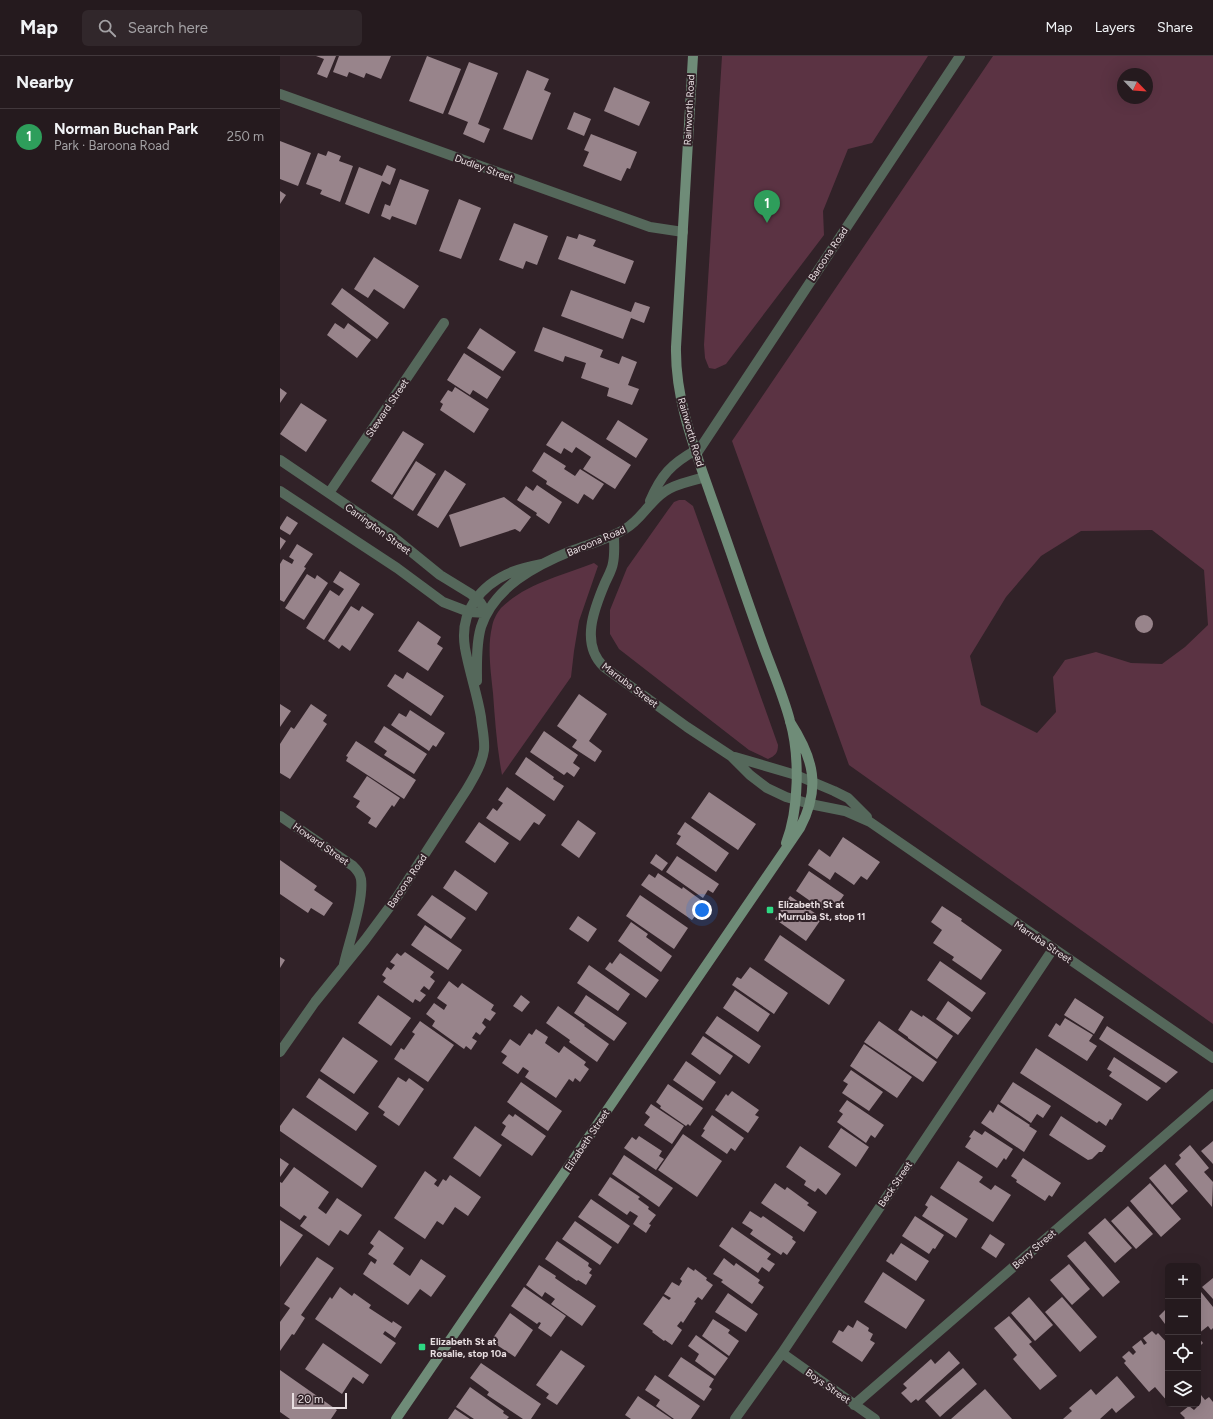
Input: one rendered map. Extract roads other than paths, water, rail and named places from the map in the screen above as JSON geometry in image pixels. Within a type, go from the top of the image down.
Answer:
[{"type":"street","name":"Rainworth Road","points":[[692,56],[676,355],[680,395],[704,477],[790,722],[806,749],[811,768],[812,782]]},
{"type":"street","name":"Baroona Road","points":[[645,510],[659,482],[667,471],[678,461],[697,451],[960,56]]},
{"type":"street","name":"Dudley Street","points":[[282,97],[650,227],[683,232]]},
{"type":"street","name":"Steward Street","points":[[329,493],[444,323]]},
{"type":"street","name":"Carrington Street","points":[[280,460],[392,536],[429,568],[476,598]]},
{"type":"street","name":"Baroona Road","points":[[280,1052],[315,1002],[365,940],[396,898],[477,772],[483,753],[484,743],[477,691],[464,644],[465,628],[469,612],[476,598],[488,586],[502,576],[514,571],[542,564],[614,535],[630,526],[659,496],[671,487],[704,477]]},
{"type":"street","name":"Carrington Street","points":[[280,491],[397,568],[441,601],[469,612],[487,613]]},
{"type":"street","name":"Marruba Street","points":[[614,535],[613,564],[596,604],[592,620],[591,636],[595,655],[601,664],[731,756],[758,782],[776,793],[795,800],[845,812],[861,817],[874,824],[1213,1058]]},
{"type":"street","name":"Baroona Road","points":[[477,691],[479,638],[487,613],[506,589],[542,564]]},
{"type":"street","points":[[476,598],[487,613]]},
{"type":"street","name":"Rainworth Road","points":[[790,722],[796,775]]},
{"type":"street","name":"Marruba Street","points":[[731,756],[796,775],[846,797],[874,824]]},
{"type":"street","name":"Elizabeth Street","points":[[779,861],[789,833],[795,800],[796,775]]},
{"type":"street","name":"Elizabeth Street","points":[[396,1419],[779,861],[800,828],[810,804],[812,782]]},
{"type":"street","name":"Howard Street","points":[[280,816],[353,866],[360,875],[360,890],[357,910],[343,968]]},
{"type":"street","name":"Beck Street","points":[[735,1419],[782,1353],[1053,949]]},
{"type":"street","name":"Berry Street","points":[[854,1404],[1213,1094]]},
{"type":"street","name":"Boys Street","points":[[782,1353],[875,1419]]},
{"type":"place","name":"Norman Buchan Park","points":[[767,223]]},
{"type":"place","name":"Elizabeth St at Murruba St, stop 11","points":[[770,910]]},
{"type":"place","name":"Elizabeth St at Rosalie, stop 10a","points":[[422,1347]]}]
